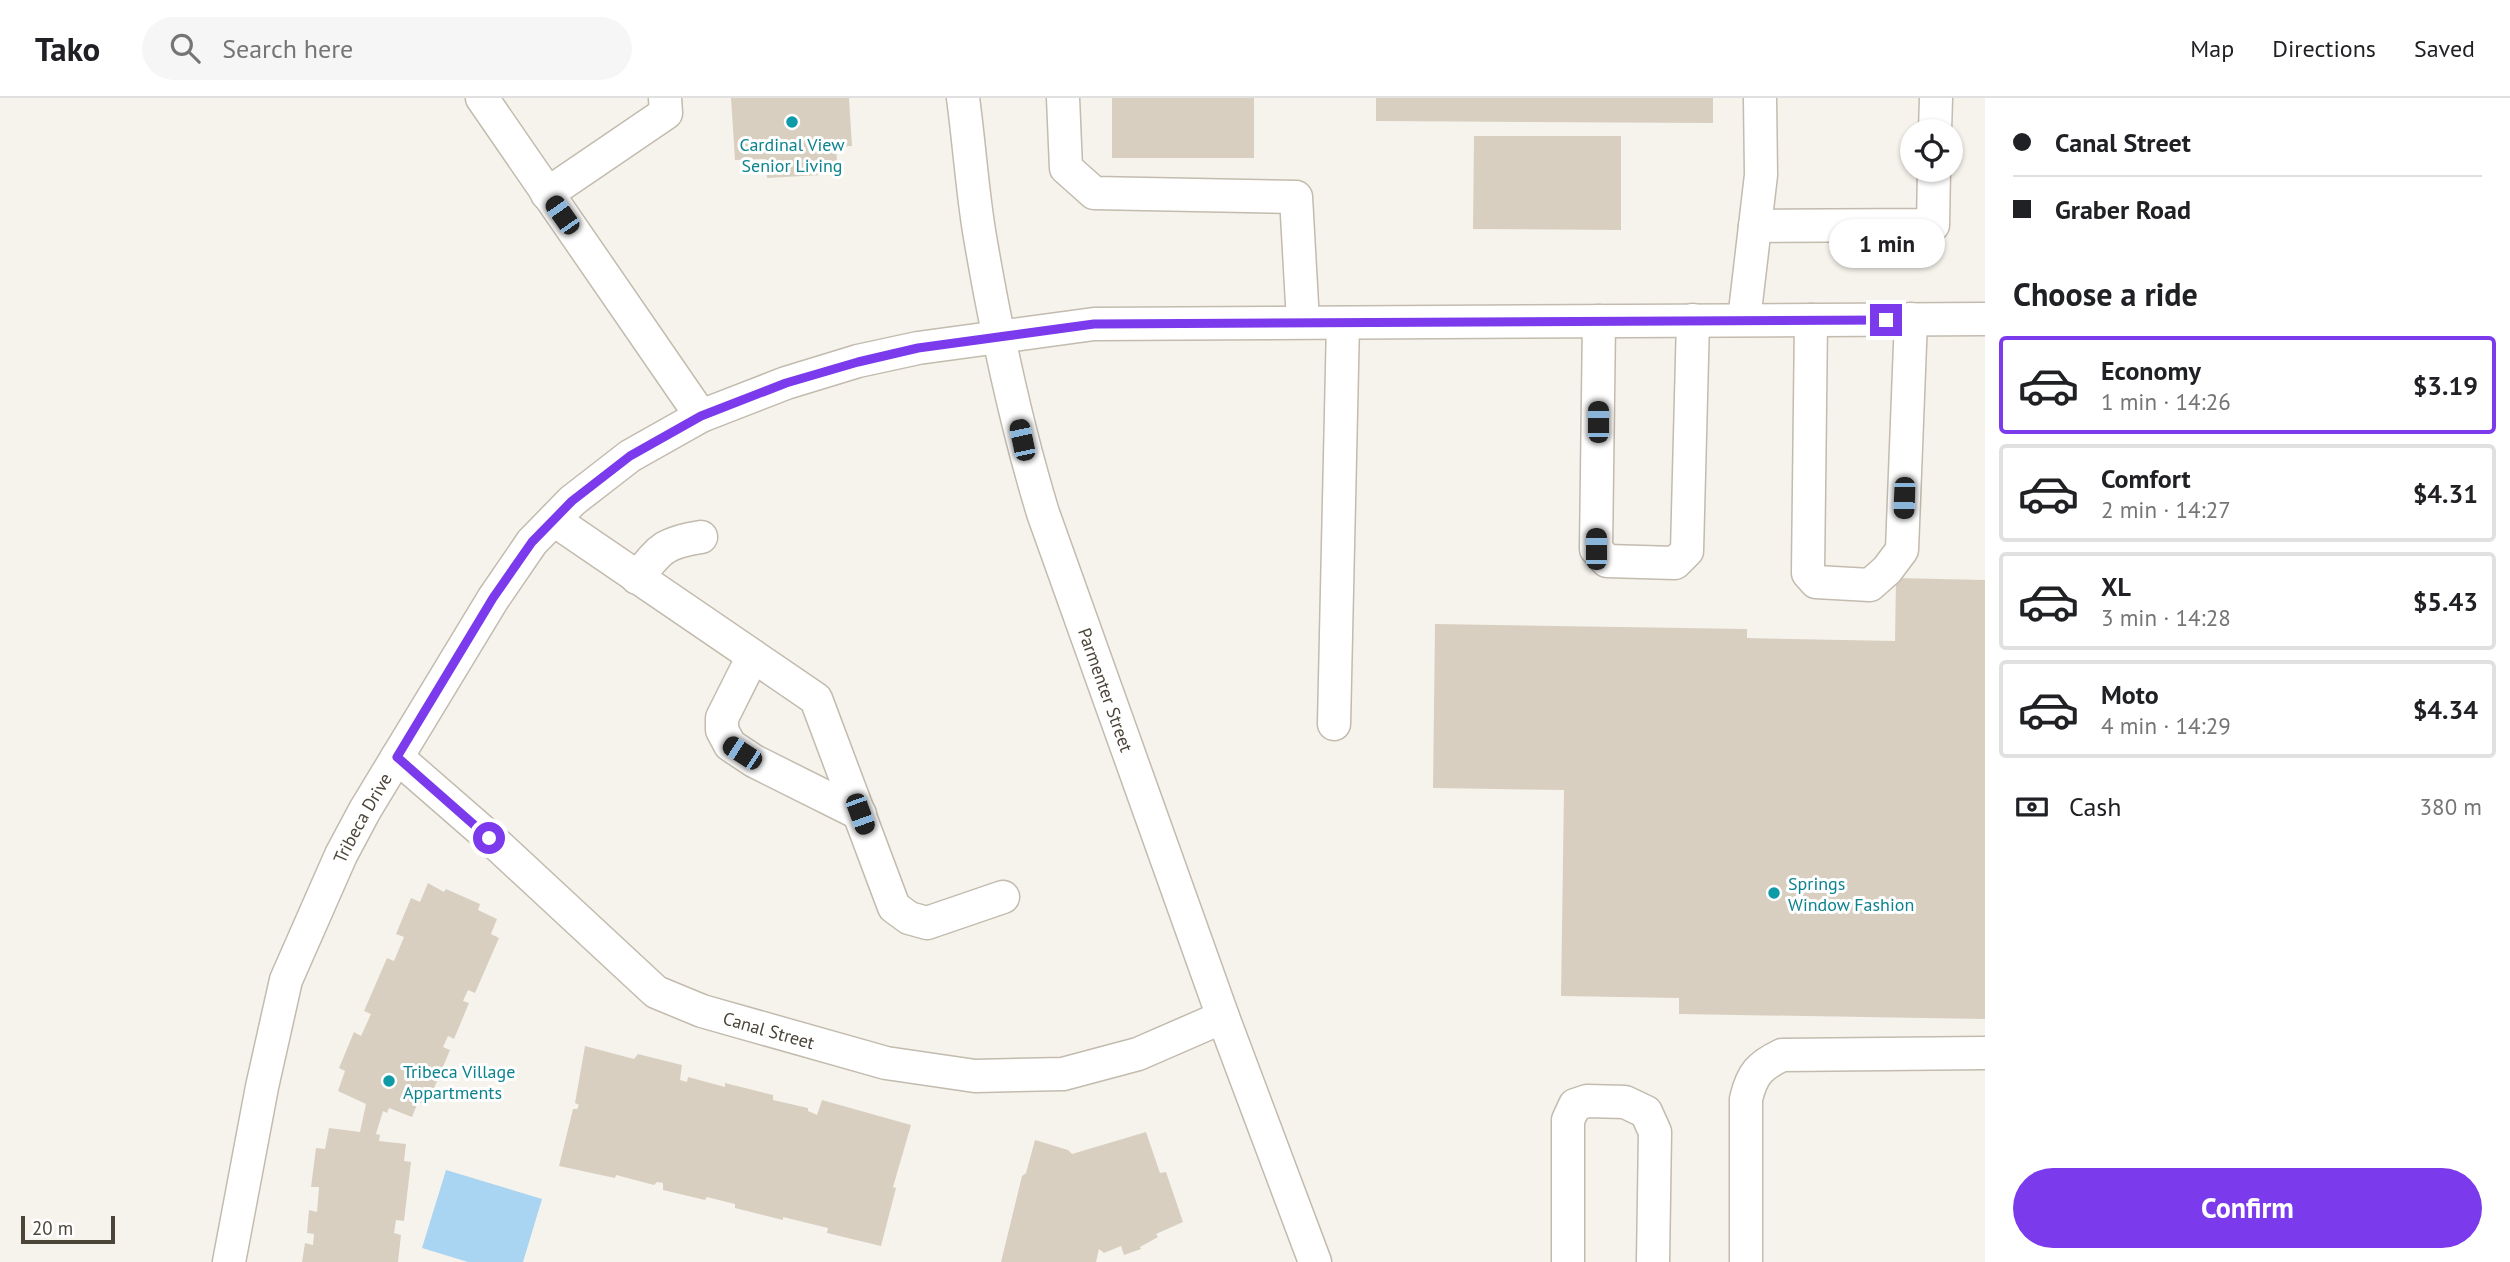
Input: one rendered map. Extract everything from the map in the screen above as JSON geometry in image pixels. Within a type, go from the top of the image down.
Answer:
[{"type":"street","points":[[547,194],[666,113],[666,98]]},
{"type":"street","name":"Parmenter Street","points":[[964,98],[979,230],[998,336],[1022,440],[1051,540],[1223,1017],[1315,1262]]},
{"type":"street","points":[[1063,98],[1066,169],[1094,193],[1296,197],[1303,323]]},
{"type":"street","points":[[1744,320],[1760,175],[1760,98]]},
{"type":"street","points":[[1935,119],[1936,98]]},
{"type":"street","points":[[490,101],[547,194],[701,416]]},
{"type":"street","points":[[1755,226],[1933,225],[1934,182]]},
{"type":"street","points":[[1811,320],[1808,573],[1816,582],[1870,585],[1887,570],[1902,550],[1911,319]]},
{"type":"street","name":"Tribeca Drive","points":[[229,1262],[262,1087],[286,980],[341,855],[493,598],[532,542],[572,501],[630,456],[701,416],[786,383],[858,362],[918,348],[1094,324],[1985,319]]},
{"type":"street","points":[[1599,321],[1596,549],[1607,561],[1675,563],[1687,551],[1693,320]]},
{"type":"street","points":[[1334,724],[1343,323]]},
{"type":"street","points":[[554,520],[816,699],[894,907],[909,918],[927,923],[1003,897]]},
{"type":"street","points":[[637,578],[664,546],[701,537]]},
{"type":"street","points":[[753,656],[722,718],[722,730],[730,745],[754,761],[860,814]]},
{"type":"street","name":"Canal Street","points":[[397,757],[656,992],[702,1011],[886,1063],[975,1076],[1063,1074],[1138,1054],[1223,1017]]},
{"type":"street","points":[[1746,1262],[1746,1099],[1750,1080],[1763,1064],[1782,1055],[1985,1053]]},
{"type":"street","points":[[1568,1262],[1569,1120],[1575,1105],[1587,1101],[1625,1102],[1646,1112],[1655,1132],[1653,1262]]},
{"type":"water","points":[[446,1170],[542,1199],[523,1262],[468,1262],[422,1248]]},
{"type":"building","name":"Cardinal View Senior Living","points":[[731,98],[849,98],[852,146],[836,147],[838,174],[767,178],[766,159],[735,160]]},
{"type":"building","points":[[1112,98],[1254,98],[1254,158],[1112,158]]},
{"type":"building","points":[[1376,98],[1713,98],[1713,123],[1376,121]]},
{"type":"building","points":[[1474,136],[1621,136],[1621,230],[1473,229]]},
{"type":"building","name":"Springs Window Fashion","points":[[1896,578],[1985,580],[1985,1019],[1679,1014],[1679,998],[1561,996],[1564,790],[1433,788],[1435,624],[1747,629],[1747,638],[1895,641]]},
{"type":"building","name":"Tribeca Village Appartments","points":[[428,883],[444,892],[446,889],[480,904],[478,910],[497,919],[491,934],[499,938],[475,993],[468,990],[463,1001],[469,1003],[454,1039],[448,1036],[443,1047],[450,1050],[427,1105],[418,1102],[412,1117],[389,1108],[387,1113],[383,1111],[376,1134],[380,1135],[379,1141],[406,1144],[404,1161],[411,1162],[404,1221],[396,1220],[394,1233],[401,1235],[398,1262],[302,1262],[305,1243],[313,1245],[314,1234],[307,1233],[309,1210],[317,1212],[319,1187],[311,1187],[316,1148],[325,1149],[329,1128],[360,1132],[366,1104],[338,1091],[345,1071],[339,1068],[354,1032],[361,1036],[371,1014],[364,1011],[387,958],[394,961],[404,937],[396,934],[411,898],[420,902]]},
{"type":"building","points":[[585,1046],[634,1059],[638,1054],[682,1065],[680,1080],[687,1082],[688,1077],[725,1087],[725,1083],[773,1095],[773,1100],[808,1108],[808,1111],[817,1115],[822,1100],[911,1125],[893,1187],[896,1188],[881,1246],[827,1233],[828,1228],[735,1208],[735,1204],[663,1190],[663,1183],[657,1182],[654,1185],[616,1175],[615,1178],[559,1166],[573,1109],[577,1109],[579,1105],[575,1103]]},
{"type":"building","points":[[1146,1132],[1160,1173],[1166,1172],[1183,1222],[1156,1234],[1158,1237],[1140,1247],[1141,1249],[1124,1255],[1121,1246],[1104,1253],[1099,1249],[1096,1262],[1001,1262],[1022,1176],[1026,1173],[1035,1140],[1068,1150],[1072,1154]]},
{"type":"place","name":"Cardinal View Senior Living","points":[[792,122]]},
{"type":"place","name":"Springs Window Fashion","points":[[1774,893]]},
{"type":"place","name":"Tribeca Village Appartments","points":[[389,1081]]},
{"type":"route","points":[[489,838],[397,757],[493,598],[532,542],[572,501],[630,456],[701,416],[786,383],[918,348],[1094,324],[1886,320]]}]
